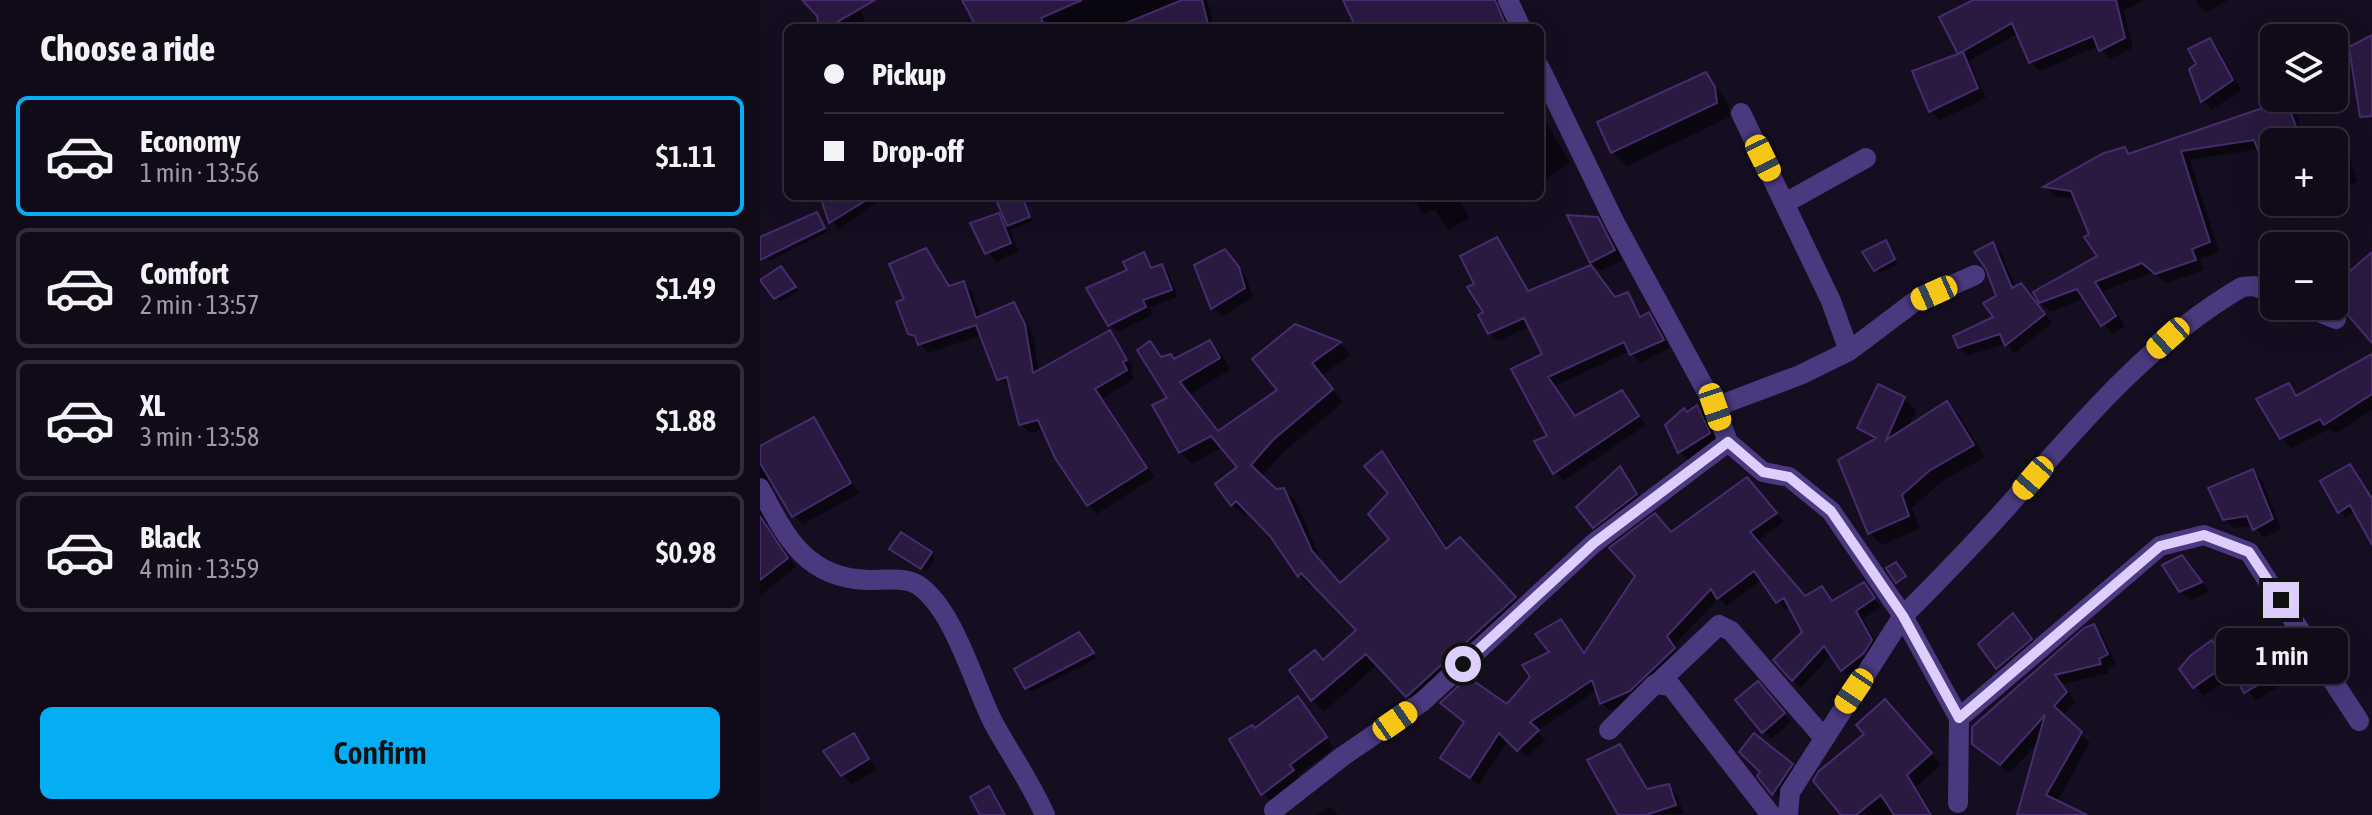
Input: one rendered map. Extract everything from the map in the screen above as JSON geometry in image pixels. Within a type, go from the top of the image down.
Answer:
[{"type":"street","points":[[1508,0],[1519,24]]},
{"type":"street","points":[[1544,76],[1615,223],[1715,407],[1728,442],[1763,472],[1789,477],[1831,511],[1903,616],[1959,718],[1958,803]]},
{"type":"street","points":[[1741,113],[1831,301],[1849,351]]},
{"type":"street","points":[[1785,203],[1866,158]]},
{"type":"street","points":[[1715,407],[1800,375],[1849,351],[1914,302],[1975,275]]},
{"type":"street","points":[[1788,815],[1790,792],[1903,616],[1976,542],[2109,391],[2168,338],[2242,287],[2260,288]]},
{"type":"street","points":[[1274,810],[1343,756],[1422,702],[1594,543],[1728,442]]},
{"type":"street","points":[[760,488],[802,556],[837,576],[905,581],[918,585],[961,642],[993,722],[1031,785],[1045,815]]},
{"type":"street","points":[[1959,718],[2160,546],[2204,535],[2249,552],[2359,721]]},
{"type":"street","points":[[1609,730],[1719,625],[1731,631],[1823,737]]},
{"type":"street","points":[[1659,682],[1671,686],[1771,815]]},
{"type":"building","points":[[802,0],[875,0],[834,24],[818,24],[817,16]]},
{"type":"building","points":[[962,0],[1082,0],[1041,18],[1043,24],[975,24]]},
{"type":"building","points":[[1182,0],[1202,0],[1208,24],[1124,24]]},
{"type":"building","points":[[1343,0],[1495,0],[1505,24],[1374,23],[1354,24]]},
{"type":"building","points":[[1973,0],[2116,0],[2125,38],[2099,51],[2093,36],[2029,63],[2012,23],[1958,54],[1939,17]]},
{"type":"building","points":[[2372,35],[2372,116],[2360,117],[2349,47]]},
{"type":"building","points":[[2210,38],[2233,80],[2201,102],[2189,69],[2196,64],[2188,49]]},
{"type":"building","points":[[1963,52],[1978,88],[1929,112],[1912,71]]},
{"type":"building","points":[[1706,72],[1715,87],[1717,103],[1611,153],[1597,122]]},
{"type":"building","points":[[2260,109],[2260,112],[2291,112],[2297,128],[2260,128],[2260,154],[2254,140],[2181,151],[2210,242],[2192,249],[2196,260],[2155,274],[2142,263],[2095,282],[2116,316],[2101,326],[2077,289],[2039,303],[2033,292],[2097,256],[2084,237],[2089,234],[2071,191],[2043,187],[2104,153],[2125,147],[2128,154]]},
{"type":"building","points":[[821,200],[866,200],[829,223]]},
{"type":"building","points":[[1024,200],[1030,217],[1007,226],[997,202]]},
{"type":"building","points":[[817,212],[825,228],[760,260],[760,237]]},
{"type":"building","points":[[999,213],[1011,243],[985,254],[970,223]]},
{"type":"building","points":[[1567,215],[1598,217],[1615,250],[1590,263]]},
{"type":"building","points":[[1497,237],[1528,291],[1591,265],[1615,297],[1628,292],[1640,317],[1649,312],[1664,340],[1630,355],[1624,342],[1548,377],[1575,416],[1622,390],[1639,416],[1553,474],[1534,441],[1547,436],[1511,369],[1542,354],[1524,318],[1488,334],[1478,315],[1483,312],[1467,287],[1474,284],[1460,256]]},
{"type":"building","points":[[1886,240],[1895,259],[1874,271],[1862,252]]},
{"type":"building","points":[[1993,242],[2012,288],[2021,283],[2045,314],[2005,346],[2000,334],[1958,348],[1953,336],[1993,317],[1983,303],[1996,296],[1986,269],[1974,252]]},
{"type":"building","points":[[926,248],[949,286],[964,281],[976,318],[1014,302],[1025,324],[1033,373],[1110,330],[1127,360],[1123,362],[1127,370],[1095,389],[1147,468],[1087,506],[1055,458],[1038,420],[1019,425],[1007,377],[997,380],[976,325],[918,345],[915,336],[908,334],[896,302],[904,299],[889,264]]},
{"type":"building","points":[[1225,249],[1239,267],[1245,288],[1211,309],[1194,265]]},
{"type":"building","points":[[1144,252],[1151,268],[1162,264],[1172,290],[1143,300],[1146,307],[1108,326],[1086,288],[1127,270],[1123,262]]},
{"type":"building","points":[[2372,252],[2372,343],[2348,315],[2348,273]]},
{"type":"building","points":[[781,266],[796,287],[774,299],[760,280]]},
{"type":"building","points":[[1295,324],[1341,342],[1312,363],[1333,389],[1273,440],[1251,465],[1276,489],[1284,488],[1312,551],[1340,583],[1389,539],[1368,514],[1388,493],[1364,466],[1382,451],[1446,549],[1460,537],[1516,597],[1406,697],[1366,654],[1311,701],[1289,670],[1315,650],[1323,660],[1356,630],[1301,573],[1298,577],[1270,536],[1236,501],[1231,506],[1215,484],[1237,467],[1211,436],[1179,453],[1152,405],[1167,398],[1137,350],[1150,341],[1161,357],[1171,354],[1174,359],[1210,340],[1220,358],[1180,382],[1218,431],[1277,390],[1252,359]]},
{"type":"building","points":[[2372,354],[2372,394],[2324,425],[2320,419],[2280,439],[2256,399],[2289,383],[2296,396]]},
{"type":"building","points":[[1878,384],[1905,397],[1886,440],[1947,401],[1974,445],[1929,471],[1902,495],[1909,516],[1868,534],[1838,460],[1876,438],[1857,428]]},
{"type":"building","points":[[1697,405],[1710,433],[1678,453],[1665,425],[1684,408],[1687,412]]},
{"type":"building","points":[[814,417],[851,483],[792,517],[760,463],[760,446]]},
{"type":"building","points":[[2350,464],[2372,499],[2372,545],[2350,505],[2338,513],[2320,481]]},
{"type":"building","points":[[1620,466],[1637,494],[1593,528],[1576,507]]},
{"type":"building","points":[[2253,469],[2273,519],[2253,530],[2247,516],[2223,520],[2208,488]]},
{"type":"building","points":[[1747,477],[1777,513],[1750,532],[1805,596],[1822,586],[1832,601],[1864,582],[1875,598],[1856,611],[1872,640],[1864,653],[1841,671],[1824,646],[1792,681],[1773,660],[1802,632],[1784,598],[1776,603],[1754,571],[1717,599],[1711,589],[1667,636],[1675,648],[1630,691],[1600,704],[1592,680],[1530,722],[1539,730],[1517,751],[1499,733],[1470,778],[1440,758],[1464,722],[1440,703],[1468,677],[1507,704],[1530,677],[1522,665],[1549,652],[1535,634],[1561,619],[1584,653],[1635,576],[1609,548],[1655,513],[1671,532]]},
{"type":"building","points":[[760,516],[788,558],[760,580]]},
{"type":"building","points":[[901,532],[932,552],[921,569],[889,549]]},
{"type":"building","points":[[2182,555],[2202,582],[2179,592],[2162,565]]},
{"type":"building","points":[[1896,562],[1906,576],[1896,583],[1886,568]]},
{"type":"building","points":[[2013,613],[2032,639],[1996,669],[1978,644]]},
{"type":"building","points":[[2094,624],[2108,654],[2099,659],[2101,664],[2055,675],[2067,692],[2054,706],[2082,732],[2046,795],[2087,815],[2017,815],[2045,715],[2000,765],[1972,744],[1972,727],[2084,628]]},
{"type":"building","points":[[1079,632],[1094,653],[1025,689],[1014,669]]},
{"type":"building","points":[[2212,640],[2228,663],[2193,688],[2179,669],[2191,655]]},
{"type":"building","points":[[2266,643],[2286,668],[2244,693],[2228,663]]},
{"type":"building","points":[[1758,681],[1785,713],[1762,733],[1735,700]]},
{"type":"building","points":[[1298,696],[1327,737],[1290,765],[1294,770],[1261,795],[1229,739],[1252,725],[1255,728]]},
{"type":"building","points":[[1885,699],[1932,753],[1907,775],[1931,815],[1894,815],[1881,795],[1856,815],[1841,815],[1813,781],[1819,771],[1864,734],[1856,725]]},
{"type":"building","points":[[854,733],[869,759],[841,776],[823,751]]},
{"type":"building","points":[[1754,733],[1793,764],[1772,795],[1757,776],[1760,772],[1739,752]]},
{"type":"building","points":[[1620,744],[1647,789],[1669,784],[1676,805],[1646,815],[1618,815],[1587,760]]},
{"type":"building","points":[[989,786],[1005,815],[980,815],[970,797]]},
{"type":"route","points":[[1463,664],[1594,543],[1728,442],[1763,472],[1789,477],[1831,511],[1903,616],[1959,718],[2160,546],[2204,535],[2249,552],[2281,600]]}]
